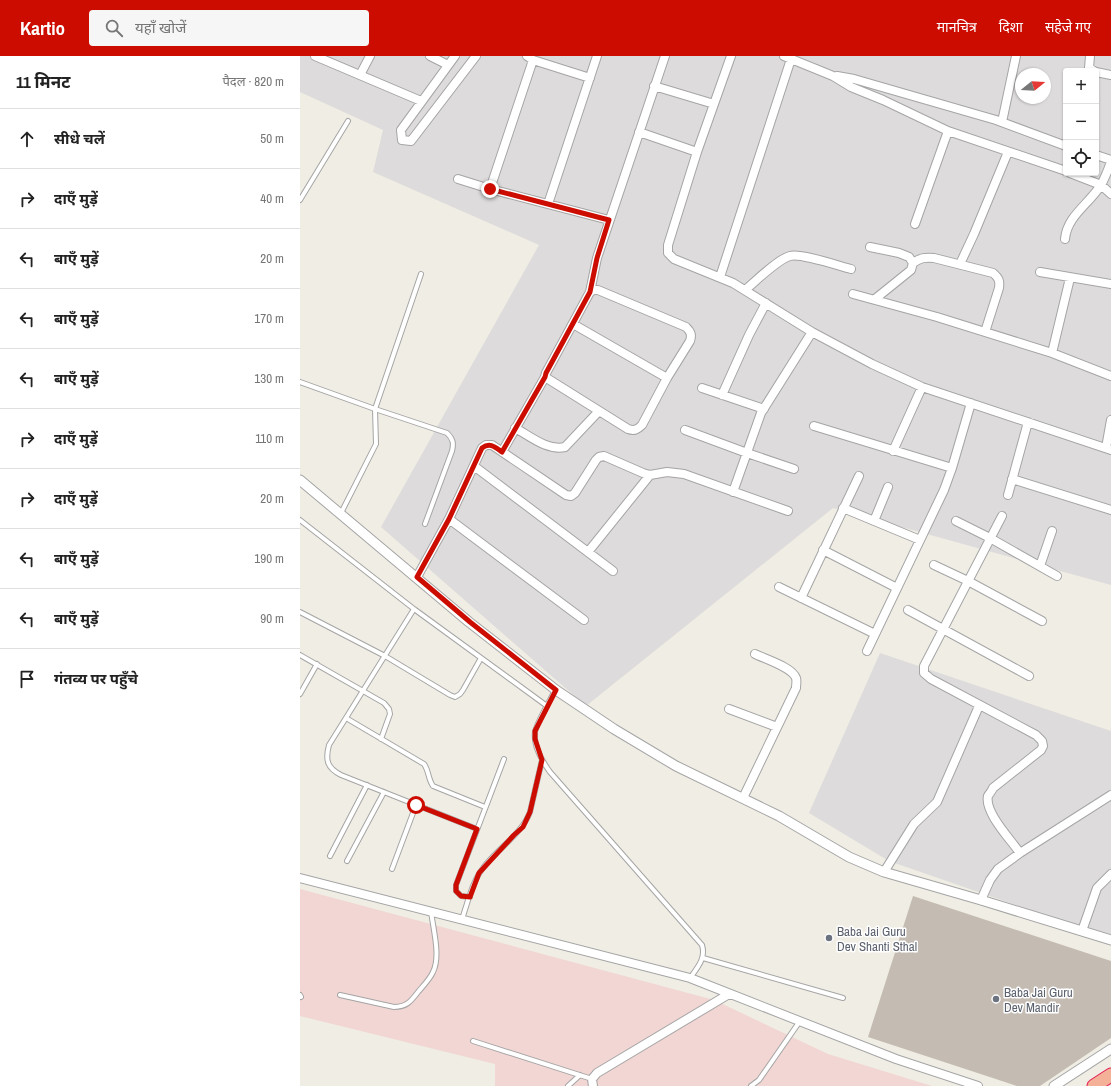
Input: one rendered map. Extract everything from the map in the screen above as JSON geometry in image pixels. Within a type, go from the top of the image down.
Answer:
[{"type":"highway","points":[[1094,1086],[1111,1075]]},
{"type":"street","points":[[315,56],[421,101]]},
{"type":"street","points":[[360,75],[370,56]]},
{"type":"street","points":[[430,56],[448,65]]},
{"type":"street","points":[[455,56],[400,130],[402,140],[411,141],[476,56]]},
{"type":"street","points":[[548,204],[598,56]]},
{"type":"street","points":[[502,452],[545,377],[590,292],[597,258],[609,220],[665,56]]},
{"type":"street","points":[[730,56],[668,245],[668,253],[674,259],[720,277],[745,290],[812,332],[872,364],[922,387],[1108,449],[1111,420]]},
{"type":"street","points":[[1002,122],[1016,56]]},
{"type":"street","points":[[1089,68],[1090,56]]},
{"type":"street","points":[[490,189],[530,58],[590,78]]},
{"type":"street","points":[[720,277],[791,58],[833,76],[851,87],[883,100],[948,131],[1063,171]]},
{"type":"street","points":[[1099,73],[1111,75]]},
{"type":"street","points":[[833,76],[854,79],[1002,122],[1063,145]]},
{"type":"street","points":[[654,86],[714,104]]},
{"type":"street","points":[[915,224],[948,131]]},
{"type":"street","points":[[639,132],[698,152]]},
{"type":"street","points":[[960,264],[1008,152]]},
{"type":"street","points":[[1065,239],[1066,231],[1070,223],[1101,185],[1111,161],[1099,156]]},
{"type":"street","points":[[1078,176],[1101,185],[1111,194]]},
{"type":"street","points":[[458,179],[490,189],[609,220]]},
{"type":"street","points":[[870,247],[900,253],[909,257],[913,263]]},
{"type":"street","points":[[745,290],[780,261],[791,255],[801,256],[851,269]]},
{"type":"street","points":[[875,299],[911,270],[913,263],[926,257],[993,273],[998,277],[1000,288],[985,332]]},
{"type":"street","points":[[1040,272],[1111,284]]},
{"type":"street","points":[[1052,354],[1070,278]]},
{"type":"street","points":[[545,377],[628,430],[633,431],[642,425],[667,378],[690,341],[692,336],[686,327],[598,290],[590,292]]},
{"type":"street","points":[[853,294],[875,299],[985,332],[1052,354],[1111,376]]},
{"type":"street","points":[[722,395],[746,342],[766,303]]},
{"type":"street","points":[[573,324],[667,378]]},
{"type":"street","points":[[733,492],[764,409],[812,332]]},
{"type":"street","points":[[893,451],[922,387]]},
{"type":"street","points":[[702,388],[764,409]]},
{"type":"street","points":[[867,651],[944,490],[971,403]]},
{"type":"street","points":[[515,428],[550,447],[558,449],[565,447],[599,411]]},
{"type":"street","points":[[1008,495],[1028,422]]},
{"type":"street","points":[[814,426],[952,468]]},
{"type":"street","points":[[685,430],[794,469]]},
{"type":"street","points":[[417,577],[449,519],[482,448],[486,445],[492,445],[566,495],[571,496],[575,493],[596,460],[599,457],[604,456],[643,473],[650,475],[675,472],[788,511]]},
{"type":"street","points":[[474,466],[613,571]]},
{"type":"street","points":[[588,552],[650,475]]},
{"type":"street","points":[[801,598],[859,476]]},
{"type":"street","points":[[1012,478],[1111,510]]},
{"type":"street","points":[[300,480],[470,622],[556,690],[608,725],[676,766],[779,816],[849,856],[884,872],[1111,940]]},
{"type":"street","points":[[874,520],[888,487]]},
{"type":"street","points":[[844,508],[920,540]]},
{"type":"street","points":[[1002,516],[924,666],[924,673],[930,678],[1036,736],[1042,741],[1043,746],[1041,750],[993,788],[988,796],[988,804],[991,814],[1020,853]]},
{"type":"street","points":[[449,519],[584,620]]},
{"type":"street","points":[[956,521],[990,538],[1057,576]]},
{"type":"street","points":[[1040,566],[1052,531]]},
{"type":"street","points":[[823,550],[897,588]]},
{"type":"street","points":[[934,565],[1042,620]]},
{"type":"street","points":[[779,587],[875,634]]},
{"type":"street","points":[[908,610],[1029,676]]},
{"type":"street","points":[[742,798],[796,688],[796,679],[792,672],[755,654]]},
{"type":"street","points":[[884,872],[914,824],[937,802],[979,706]]},
{"type":"street","points":[[729,708],[777,727]]},
{"type":"street","points":[[981,900],[990,880],[998,869],[1020,853],[1111,795]]},
{"type":"street","points":[[1082,931],[1097,888],[1111,874]]},
{"type":"street","points":[[300,878],[690,978],[896,1059],[978,1086]]},
{"type":"street","points":[[592,1083],[597,1073],[729,994]]},
{"type":"street","points":[[1054,1086],[1111,1048]]},
{"type":"lane","points":[[300,200],[348,121]]},
{"type":"lane","points":[[341,513],[376,444],[375,410],[421,274]]},
{"type":"lane","points":[[300,382],[375,410],[447,434],[452,438],[454,445],[425,524]]},
{"type":"lane","points":[[300,520],[414,609],[547,706]]},
{"type":"lane","points":[[414,609],[329,745],[327,754],[328,762],[332,770],[477,829]]},
{"type":"lane","points":[[300,612],[385,656],[450,695],[456,697],[463,690],[481,658]]},
{"type":"lane","points":[[300,654],[384,703],[389,709],[390,714],[381,739]]},
{"type":"lane","points":[[300,694],[317,664]]},
{"type":"lane","points":[[556,690],[535,731],[535,739],[542,760],[550,772],[702,945],[704,952],[703,958],[690,978]]},
{"type":"lane","points":[[346,718],[424,764],[427,768],[429,781],[433,786],[485,807]]},
{"type":"lane","points":[[470,897],[461,896],[456,891],[456,885],[504,759]]},
{"type":"lane","points":[[462,919],[479,873],[484,866],[523,827],[527,820],[542,760]]},
{"type":"lane","points":[[330,856],[367,785]]},
{"type":"lane","points":[[347,861],[384,792]]},
{"type":"lane","points":[[392,869],[416,805]]},
{"type":"lane","points":[[340,995],[394,1007],[402,1007],[408,1004],[433,973],[436,965],[437,956],[431,911]]},
{"type":"lane","points":[[703,958],[843,998]]},
{"type":"lane","points":[[751,1086],[759,1080],[800,1021]]},
{"type":"lane","points":[[473,1041],[580,1075],[592,1083]]},
{"type":"lane","points":[[568,1086],[580,1075]]},
{"type":"shaded area","points":[[300,56],[1111,56],[1111,585],[833,508],[586,706],[381,527],[539,245],[373,172],[383,130],[300,92]]},
{"type":"shaded area","points":[[880,653],[1111,731],[1111,938],[889,861],[809,813]]},
{"type":"shaded area","points":[[300,889],[714,1000],[828,1054],[932,1086],[495,1086],[495,1064],[300,1016]]},
{"type":"building","name":"Baba Jai Guru Dev Mandir","points":[[913,896],[1111,961],[1111,1038],[1040,1086],[1017,1086],[868,1037]]},
{"type":"place","name":"Baba Jai Guru Dev Shanti Sthal","points":[[829,938]]},
{"type":"place","name":"Baba Jai Guru Dev Mandir","points":[[996,999]]},
{"type":"route","points":[[416,805],[477,829],[456,885],[456,891],[461,896],[470,897],[474,883],[484,866],[523,827],[527,820],[542,760],[535,739],[535,731],[556,690],[470,622],[417,577],[449,519],[482,448],[486,445],[492,445],[502,452],[545,377],[590,292],[597,258],[609,220],[490,189]]}]
